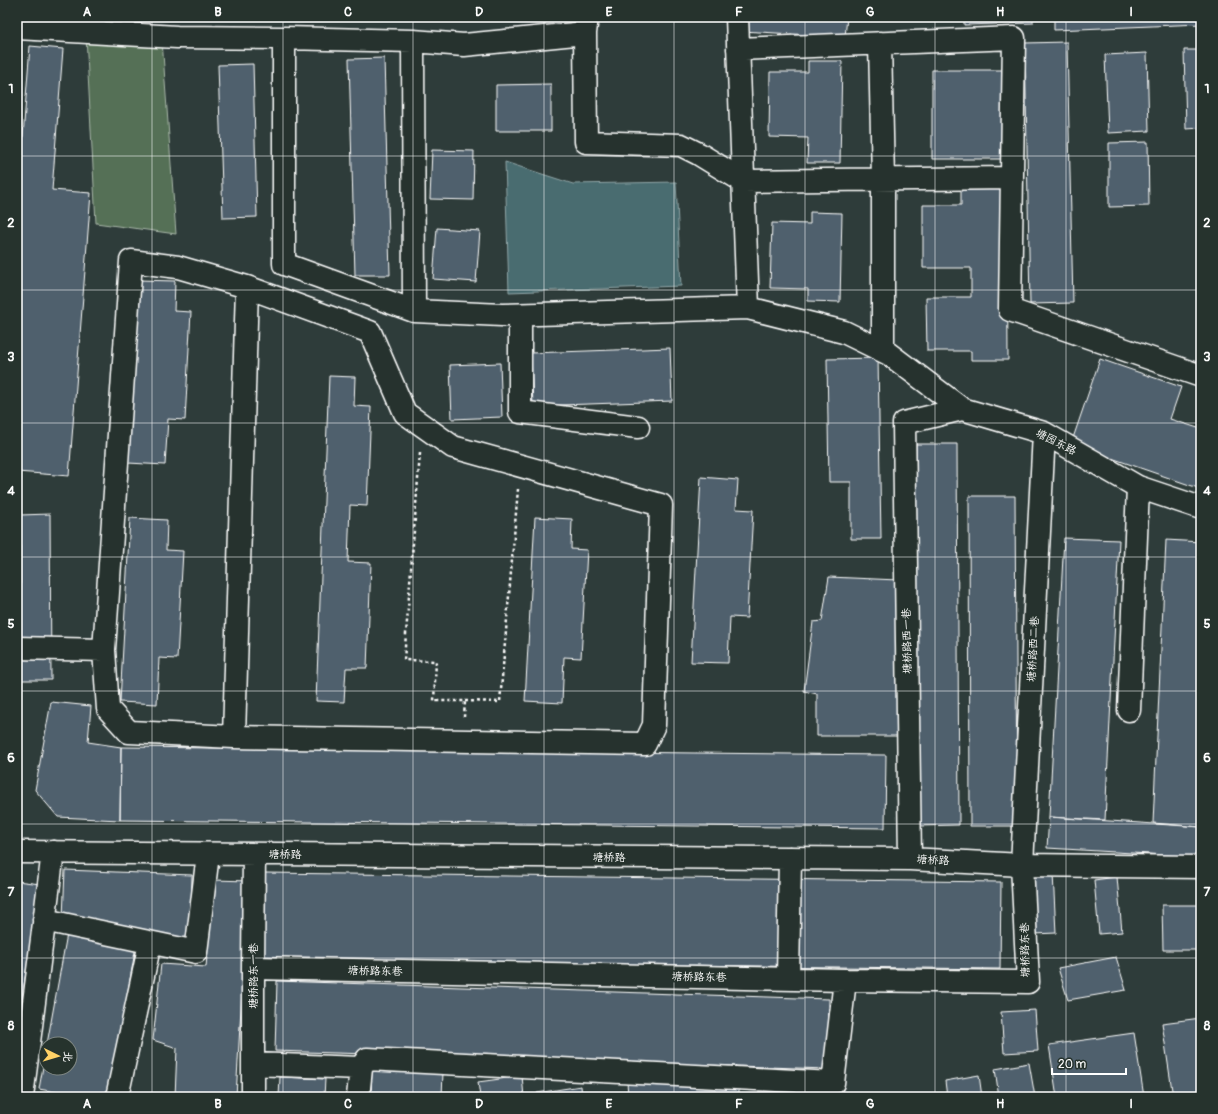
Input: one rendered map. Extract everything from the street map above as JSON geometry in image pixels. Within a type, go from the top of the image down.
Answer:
[{"type":"street","points":[[737,17],[748,308]]},
{"type":"street","points":[[17,28],[176,37],[413,41],[464,45],[586,25],[586,142],[681,145],[699,154],[743,182],[1012,178]]},
{"type":"street","points":[[284,38],[284,264],[414,311],[502,316],[748,308],[844,332],[889,354],[962,410]]},
{"type":"street","points":[[738,49],[1014,38],[1010,310],[1201,376]]},
{"type":"street","points":[[413,41],[414,311]]},
{"type":"street","points":[[880,43],[883,180],[883,351]]},
{"type":"street","points":[[131,261],[178,267],[247,287],[370,332],[405,413],[452,447],[661,505],[654,725],[645,744],[234,737],[129,732],[108,709],[104,650],[131,261]]},
{"type":"street","points":[[234,737],[247,287]]},
{"type":"street","points":[[520,315],[520,412],[638,427]]},
{"type":"street","name":"塘园东路","points":[[904,423],[962,410],[1044,433],[1138,487],[1201,508]]},
{"type":"street","name":"塘桥路西一巷","points":[[904,423],[910,859]]},
{"type":"street","name":"塘桥路西二巷","points":[[1022,865],[1044,433]]},
{"type":"street","points":[[1129,710],[1138,487]]},
{"type":"street","points":[[17,648],[104,650]]},
{"type":"street","name":"塘桥路","points":[[17,852],[910,859],[1022,865],[1201,867]]},
{"type":"street","points":[[22,1097],[53,852]]},
{"type":"street","points":[[44,920],[196,952],[208,854]]},
{"type":"street","name":"塘桥路东一巷","points":[[253,1097],[254,854]]},
{"type":"street","points":[[788,979],[790,858]]},
{"type":"street","name":"塘桥路东巷","points":[[253,968],[788,979],[1028,982],[1022,865]]},
{"type":"street","points":[[116,1097],[150,943]]},
{"type":"street","points":[[358,1097],[361,1068],[367,1059],[833,1083],[845,980]]},
{"type":"street","points":[[253,1064],[361,1068]]},
{"type":"path","points":[[423,425],[404,660],[436,661],[434,701],[500,702],[520,466]]},
{"type":"path","points":[[462,741],[465,701]]},
{"type":"green space","points":[[86,36],[162,40],[176,234],[96,223]]},
{"type":"water","points":[[505,162],[573,184],[676,182],[681,286],[509,292]]},
{"type":"building","points":[[743,17],[847,17],[845,37],[742,31]]},
{"type":"building","points":[[852,17],[921,17],[852,18]]},
{"type":"building","points":[[964,17],[1033,17],[1033,23],[964,25]]},
{"type":"building","points":[[1054,17],[1201,17],[1201,24],[1054,30]]},
{"type":"building","points":[[1067,42],[1073,303],[1030,304],[1025,43]]},
{"type":"building","points":[[30,46],[63,49],[52,190],[91,193],[69,476],[17,472],[17,213]]},
{"type":"building","points":[[1184,50],[1201,50],[1201,128],[1186,129]]},
{"type":"building","points":[[1147,53],[1149,131],[1108,133],[1105,55]]},
{"type":"building","points":[[384,58],[390,275],[355,275],[349,59]]},
{"type":"building","points":[[808,61],[842,61],[840,163],[807,163],[808,138],[769,137],[770,72],[808,72]]},
{"type":"building","points":[[253,64],[257,217],[223,218],[218,65]]},
{"type":"building","points":[[932,70],[1011,70],[1008,159],[932,159]]},
{"type":"building","points":[[551,84],[551,131],[496,131],[496,85]]},
{"type":"building","points":[[1148,142],[1149,206],[1109,207],[1109,143]]},
{"type":"building","points":[[432,150],[474,151],[473,200],[430,199]]},
{"type":"building","points":[[961,188],[1007,188],[1008,360],[971,360],[971,351],[927,351],[926,297],[971,297],[971,268],[923,268],[923,205],[961,205]]},
{"type":"building","points":[[810,212],[842,213],[840,302],[808,301],[808,289],[770,288],[772,223],[810,224]]},
{"type":"building","points":[[437,228],[480,231],[476,282],[433,279]]},
{"type":"building","points":[[138,280],[175,281],[174,311],[191,312],[185,420],[168,419],[165,465],[128,463]]},
{"type":"building","points":[[670,348],[672,401],[533,406],[531,353]]},
{"type":"building","points":[[878,358],[881,539],[851,539],[851,482],[829,482],[827,359]]},
{"type":"building","points":[[1100,359],[1181,387],[1170,419],[1201,429],[1201,489],[1071,444]]},
{"type":"building","points":[[500,363],[502,417],[452,419],[450,365]]},
{"type":"building","points":[[329,376],[355,377],[354,406],[371,407],[367,506],[350,505],[348,562],[371,563],[367,668],[346,668],[344,702],[316,701]]},
{"type":"building","points":[[916,444],[957,444],[959,825],[919,826]]},
{"type":"building","points":[[701,477],[738,480],[736,509],[753,510],[747,618],[730,617],[728,663],[691,662]]},
{"type":"building","points":[[969,496],[1015,496],[1017,826],[970,826]]},
{"type":"building","points":[[50,514],[51,680],[21,680],[20,515]]},
{"type":"building","points":[[535,517],[572,519],[571,549],[587,550],[581,658],[564,657],[562,703],[525,701]]},
{"type":"building","points":[[130,518],[167,520],[166,550],[183,551],[177,659],[159,658],[157,704],[120,702]]},
{"type":"building","points":[[1064,538],[1119,540],[1105,820],[1049,817]]},
{"type":"building","points":[[1166,540],[1201,542],[1201,827],[1153,823]]},
{"type":"building","points":[[829,577],[898,580],[897,736],[817,736],[817,694],[804,691],[813,622],[822,621]]},
{"type":"building","points":[[51,702],[91,706],[88,742],[121,747],[120,820],[58,817],[35,790]]},
{"type":"building","points":[[121,747],[886,755],[885,828],[120,820]]},
{"type":"building","points":[[1049,817],[1201,827],[1201,857],[1047,848]]},
{"type":"building","points":[[65,870],[192,875],[191,944],[63,918]]},
{"type":"building","points":[[264,873],[1001,882],[1000,969],[263,960]]},
{"type":"building","points":[[1053,873],[1056,933],[1034,934],[1031,874]]},
{"type":"building","points":[[1117,877],[1122,932],[1099,934],[1094,880]]},
{"type":"building","points":[[214,880],[248,881],[236,1097],[175,1097],[177,1048],[153,1040],[161,964],[206,967]]},
{"type":"building","points":[[17,881],[40,884],[17,1029]]},
{"type":"building","points":[[1162,905],[1201,905],[1201,950],[1163,950]]},
{"type":"building","points":[[67,934],[136,946],[109,1097],[82,1097],[39,1089],[41,1076],[78,1076],[78,1036],[48,1036]]},
{"type":"building","points":[[1116,957],[1126,990],[1068,1000],[1058,968]]},
{"type":"building","points":[[277,981],[829,999],[828,1069],[275,1051]]},
{"type":"building","points":[[1035,1010],[1038,1051],[1004,1053],[1001,1012]]},
{"type":"building","points":[[1201,1018],[1201,1097],[1173,1097],[1162,1023]]},
{"type":"building","points":[[1134,1033],[1144,1097],[1057,1097],[1049,1045]]},
{"type":"building","points":[[1029,1063],[1035,1097],[999,1097],[995,1069]]},
{"type":"building","points":[[372,1070],[443,1072],[442,1097],[371,1097]]},
{"type":"building","points":[[979,1075],[982,1097],[947,1097],[945,1081]]},
{"type":"building","points":[[522,1076],[524,1097],[480,1097],[478,1082]]},
{"type":"building","points":[[280,1077],[325,1079],[324,1097],[279,1097]]},
{"type":"building","points":[[627,1081],[739,1084],[739,1097],[628,1097]]},
{"type":"building","points":[[581,1086],[582,1097],[538,1097],[537,1093]]}]
